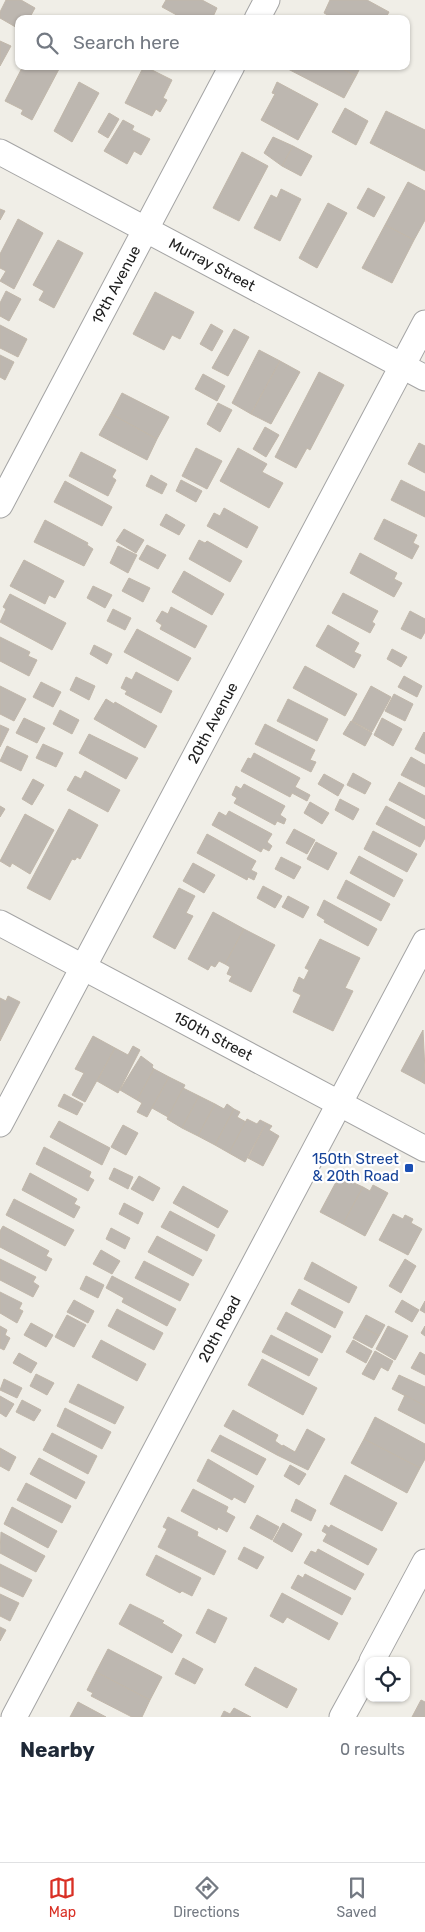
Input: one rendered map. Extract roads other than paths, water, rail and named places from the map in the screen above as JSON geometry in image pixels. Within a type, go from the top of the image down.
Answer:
[{"type":"street","points":[[260,15],[267,0]]},
{"type":"street","name":"19th Avenue","points":[[0,505],[230,70]]},
{"type":"street","name":"Murray Street","points":[[0,152],[425,378]]},
{"type":"street","name":"20th Avenue","points":[[0,1124],[425,323]]},
{"type":"street","name":"150th Street","points":[[0,923],[425,1149]]},
{"type":"street","name":"20th Road","points":[[14,1717],[425,942]]},
{"type":"street","points":[[374,1657],[425,1562]]},
{"type":"street","points":[[342,1717],[365,1675]]},
{"type":"place","name":"150th Street & 20th Road","points":[[409,1168]]}]
